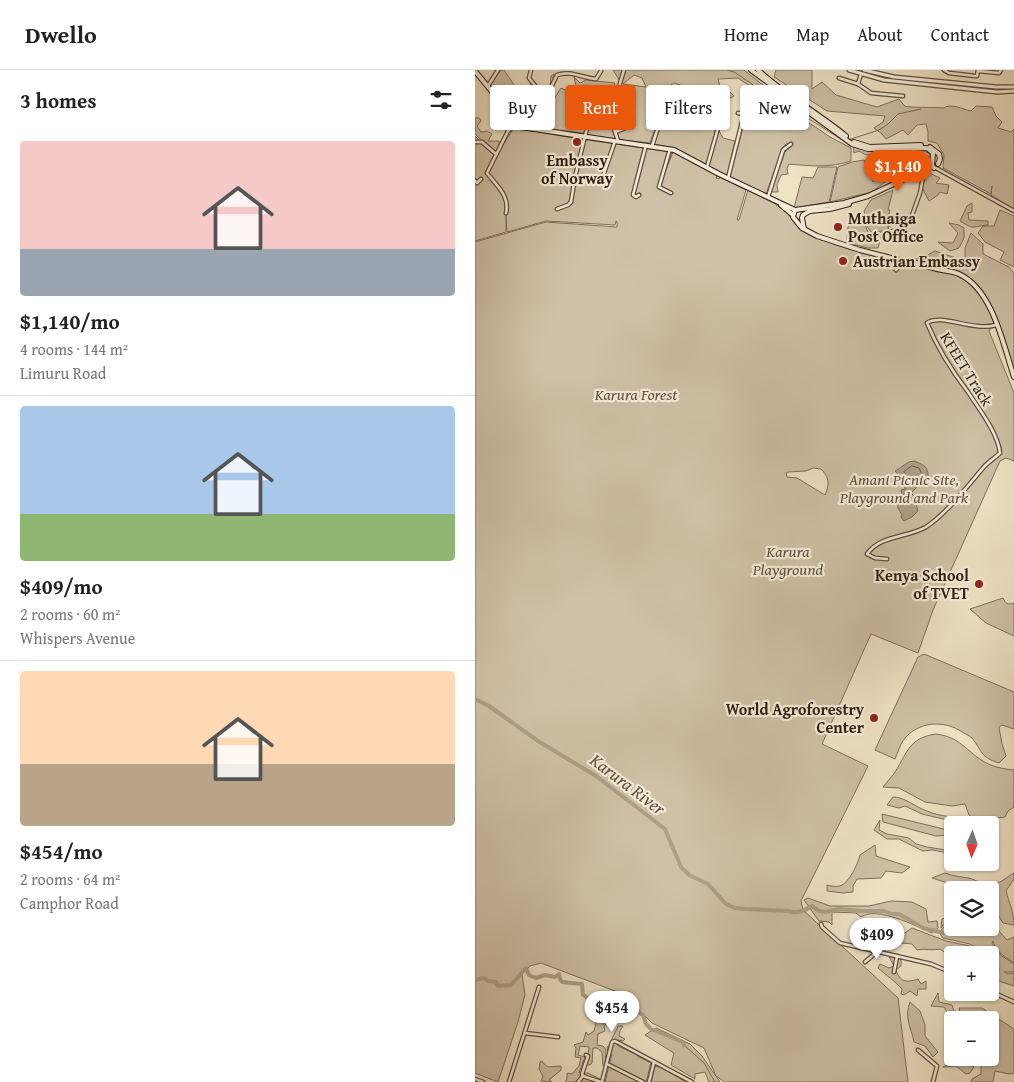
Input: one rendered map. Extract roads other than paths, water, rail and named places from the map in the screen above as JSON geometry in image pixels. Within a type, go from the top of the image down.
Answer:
[{"type":"main road","points":[[751,70],[847,139],[869,147],[926,146],[939,154],[940,159],[935,166],[860,200],[830,209],[810,211],[803,217],[794,217]]},
{"type":"main road","points":[[758,70],[819,115],[847,139]]},
{"type":"main road","points":[[475,71],[490,90]]},
{"type":"main road","points":[[538,130],[670,149],[797,210],[803,217],[803,226],[806,231]]},
{"type":"main road","points":[[797,210],[868,196],[935,166]]},
{"type":"main road","points":[[778,202],[806,231],[817,236],[860,250],[903,261],[910,260],[936,269],[954,272],[966,278],[980,290],[991,310],[1014,377]]},
{"type":"main road","points":[[794,217],[797,210]]},
{"type":"street","points":[[487,86],[499,70]]},
{"type":"street","points":[[531,70],[529,78],[535,85]]},
{"type":"street","points":[[601,182],[616,141],[610,116],[623,70]]},
{"type":"street","points":[[849,70],[890,81],[997,92],[1014,92]]},
{"type":"street","points":[[864,70],[894,77],[1014,87]]},
{"type":"street","points":[[944,70],[949,73],[975,76],[978,71],[999,73],[1001,70]]},
{"type":"street","points":[[552,85],[559,74],[570,73],[596,79],[601,71]]},
{"type":"street","points":[[858,84],[861,74]]},
{"type":"street","points":[[839,78],[858,84],[871,93],[903,96]]},
{"type":"street","points":[[728,178],[743,118],[742,114],[738,113]]},
{"type":"street","points":[[506,213],[507,203],[505,196],[487,173],[510,130]]},
{"type":"street","points":[[557,209],[571,202],[587,130]]},
{"type":"street","points":[[615,132],[620,130]]},
{"type":"street","points":[[652,146],[657,130]]},
{"type":"street","points":[[707,168],[717,130]]},
{"type":"street","points":[[475,142],[483,142],[496,154]]},
{"type":"street","points":[[767,197],[783,150],[791,144]]},
{"type":"street","points":[[639,195],[636,197],[633,195],[646,145]]},
{"type":"street","points":[[670,149],[659,187],[671,193]]},
{"type":"street","points":[[935,166],[1014,211]]},
{"type":"street","points":[[890,228],[910,222],[920,193],[924,172]]},
{"type":"street","points":[[475,181],[477,183],[481,178]]},
{"type":"street","points":[[896,270],[903,261]]},
{"type":"street","name":"KFEET Track","points":[[887,558],[875,558],[867,554],[883,541],[929,525],[947,508],[983,467],[1000,453],[990,426],[942,353],[927,323],[936,319],[972,327],[987,328],[996,325]]},
{"type":"street","points":[[821,924],[840,943],[933,964],[944,969]]},
{"type":"street","points":[[872,950],[878,928]]},
{"type":"street","points":[[865,962],[878,951]]},
{"type":"street","points":[[894,972],[897,956]]},
{"type":"street","points":[[509,1082],[539,987]]},
{"type":"street","points":[[999,995],[1014,1002]]},
{"type":"street","points":[[525,1034],[558,1037]]},
{"type":"street","points":[[583,1076],[602,1082],[613,1042],[615,1041],[691,1082]]},
{"type":"street","points":[[918,1050],[937,1066],[933,1082]]},
{"type":"street","points":[[579,1082],[583,1076],[588,1056],[586,1055]]},
{"type":"street","points":[[649,1082],[654,1062]]},
{"type":"street","points":[[607,1064],[643,1082]]},
{"type":"street","points":[[475,1079],[483,1082]]},
{"type":"water","points":[[914,461],[926,467],[928,481],[920,484],[911,493],[914,496],[918,511],[904,521],[898,505],[900,499],[903,499],[905,496],[901,490],[905,488],[901,477],[895,471]]},
{"type":"waterway","points":[[727,70],[734,72],[752,84],[757,91],[766,95],[771,105],[793,109],[844,141]]},
{"type":"waterway","points":[[848,140],[879,130],[898,114],[921,109]]},
{"type":"waterway","name":"Karura River","points":[[475,699],[489,706],[538,741],[596,776],[665,829],[681,867],[689,875],[708,884],[726,904],[735,908],[794,912],[803,911],[812,906],[819,911],[825,912],[839,909],[884,911],[899,914],[923,928],[944,933]]},
{"type":"waterway","points":[[475,980],[484,978],[488,981],[496,982],[498,986],[511,985],[526,968],[529,975],[536,978],[545,975],[555,977],[559,974],[562,982],[582,984],[583,995],[588,998],[623,1002],[643,1015],[646,1024],[651,1029],[683,1042],[684,1045]]},
{"type":"waterway","points":[[684,1045],[704,1063],[715,1082]]},
{"type":"place","name":"Embassy of Norway","points":[[577,142]]},
{"type":"place","name":"Muthaiga Post Office","points":[[838,227]]},
{"type":"place","name":"Austrian Embassy","points":[[843,261]]},
{"type":"place","name":"Kenya School of TVET","points":[[979,584]]},
{"type":"place","name":"World Agroforestry Center","points":[[874,718]]},
{"type":"park label","name":"Karura Forest","points":[[636,394]]},
{"type":"park label","name":"Amani Picnic Site, Playground and Park","points":[[904,488]]},
{"type":"park label","name":"Karura Playground","points":[[788,560]]}]
